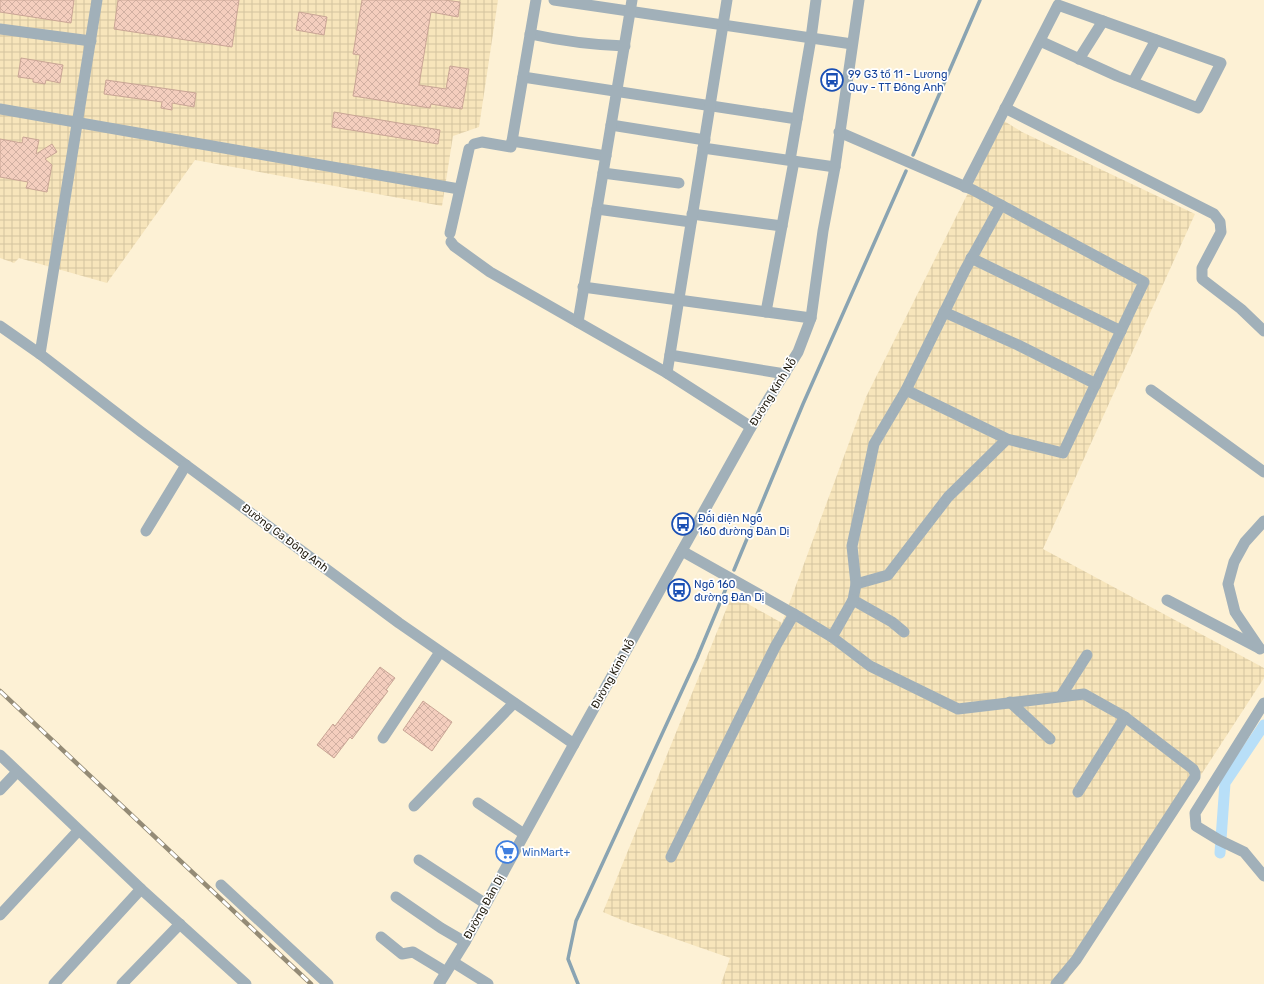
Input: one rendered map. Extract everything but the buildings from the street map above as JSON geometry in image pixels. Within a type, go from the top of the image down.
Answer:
[{"type":"street","points":[[40,354],[97,0]]},
{"type":"street","points":[[536,0],[511,146],[482,142],[471,146],[459,189],[450,237],[454,246],[490,272],[667,373],[751,427]]},
{"type":"street","points":[[554,0],[631,6],[723,25],[852,44]]},
{"type":"street","points":[[667,373],[727,0]]},
{"type":"street","points":[[766,312],[782,226],[816,0]]},
{"type":"street","name":"Đường Kính Nỗ","points":[[574,744],[751,427],[798,352],[811,318],[859,0]]},
{"type":"street","points":[[965,187],[1058,5],[1221,63],[1198,108],[1133,82],[1040,41]]},
{"type":"street","points":[[578,322],[631,6]]},
{"type":"street","points":[[1079,59],[1103,20]]},
{"type":"street","points":[[0,29],[90,41]]},
{"type":"street","points":[[530,34],[555,40],[625,46]]},
{"type":"street","points":[[1133,82],[1156,40]]},
{"type":"street","points":[[523,77],[797,119]]},
{"type":"street","points":[[1005,108],[1214,214],[1220,222],[1221,232],[1202,268],[1202,279],[1241,309],[1264,331]]},
{"type":"street","points":[[0,109],[459,189]]},
{"type":"street","points":[[611,125],[792,161],[835,166]]},
{"type":"street","points":[[839,132],[965,187],[1144,282],[1064,453],[1008,439],[906,390]]},
{"type":"street","points":[[512,141],[606,156]]},
{"type":"street","points":[[603,173],[679,183]]},
{"type":"street","points":[[832,637],[853,600],[856,584],[852,546],[874,444],[906,390],[971,258],[1001,205]]},
{"type":"street","points":[[597,209],[782,226]]},
{"type":"street","points":[[971,258],[1121,331]]},
{"type":"street","points":[[584,287],[811,318]]},
{"type":"street","points":[[944,312],[1018,345],[1096,384]]},
{"type":"street","name":"Đường Ga Đông Anh","points":[[0,326],[40,354],[393,619],[574,744]]},
{"type":"street","points":[[670,355],[785,374]]},
{"type":"street","points":[[1151,390],[1264,472]]},
{"type":"street","points":[[856,584],[888,575],[948,497],[1008,439]]},
{"type":"street","points":[[146,531],[186,465]]},
{"type":"street","points":[[1262,651],[1235,612],[1228,584],[1234,562],[1246,542],[1264,521]]},
{"type":"street","points":[[682,551],[832,637],[870,666],[958,709],[1084,694],[1125,717],[1193,769],[1195,777],[1076,960],[1056,984]]},
{"type":"street","points":[[853,600],[892,622],[904,632]]},
{"type":"street","points":[[1167,600],[1262,651]]},
{"type":"street","points":[[671,857],[775,647],[794,614]]},
{"type":"street","points":[[383,738],[440,652]]},
{"type":"street","points":[[1061,696],[1087,655]]},
{"type":"street","points":[[1010,702],[1050,739]]},
{"type":"street","points":[[414,806],[514,703]]},
{"type":"street","points":[[1264,703],[1195,813],[1196,826],[1222,842],[1244,852],[1264,876]]},
{"type":"street","points":[[1078,792],[1125,717]]},
{"type":"street","name":"Đường Đản Dị","points":[[439,984],[465,942],[574,744]]},
{"type":"street","points":[[0,755],[141,889],[246,984]]},
{"type":"street","points":[[0,790],[18,772]]},
{"type":"street","points":[[478,803],[524,834]]},
{"type":"street","points":[[0,915],[78,830]]},
{"type":"street","points":[[419,860],[486,904]]},
{"type":"street","points":[[222,886],[328,984]]},
{"type":"street","points":[[54,984],[141,889]]},
{"type":"street","points":[[396,897],[441,928],[465,942]]},
{"type":"street","points":[[122,984],[180,924]]},
{"type":"street","points":[[381,937],[402,954],[413,952],[446,972]]},
{"type":"street","points":[[453,962],[488,984]]},
{"type":"shaded area","points":[[0,0],[498,0],[479,127],[453,136],[442,206],[195,160],[107,283],[19,258],[14,263],[0,258]]},
{"type":"shaded area","points":[[1004,121],[1022,132],[1195,214],[1043,549],[1264,668],[1264,678],[1065,984],[721,984],[730,958],[624,921],[603,912],[732,595],[782,623],[866,397]]},
{"type":"waterway","points":[[913,155],[980,0]]},
{"type":"waterway","points":[[734,570],[803,404],[906,171]]},
{"type":"waterway","points":[[578,984],[568,959],[576,921],[697,658],[727,586]]},
{"type":"waterway","points":[[1220,853],[1225,783],[1264,725]]},
{"type":"railway","points":[[0,691],[311,984]]},
{"type":"place","name":"99 G3 tổ 11 - Lương Quy - TT Đông Anh","points":[[832,80]]},
{"type":"place","name":"Đối diện Ngõ 160 đường Đản Dị","points":[[683,524]]},
{"type":"place","name":"Ngõ 160 đường Đản Dị","points":[[679,590]]},
{"type":"place","name":"WinMart+","points":[[507,852]]}]
